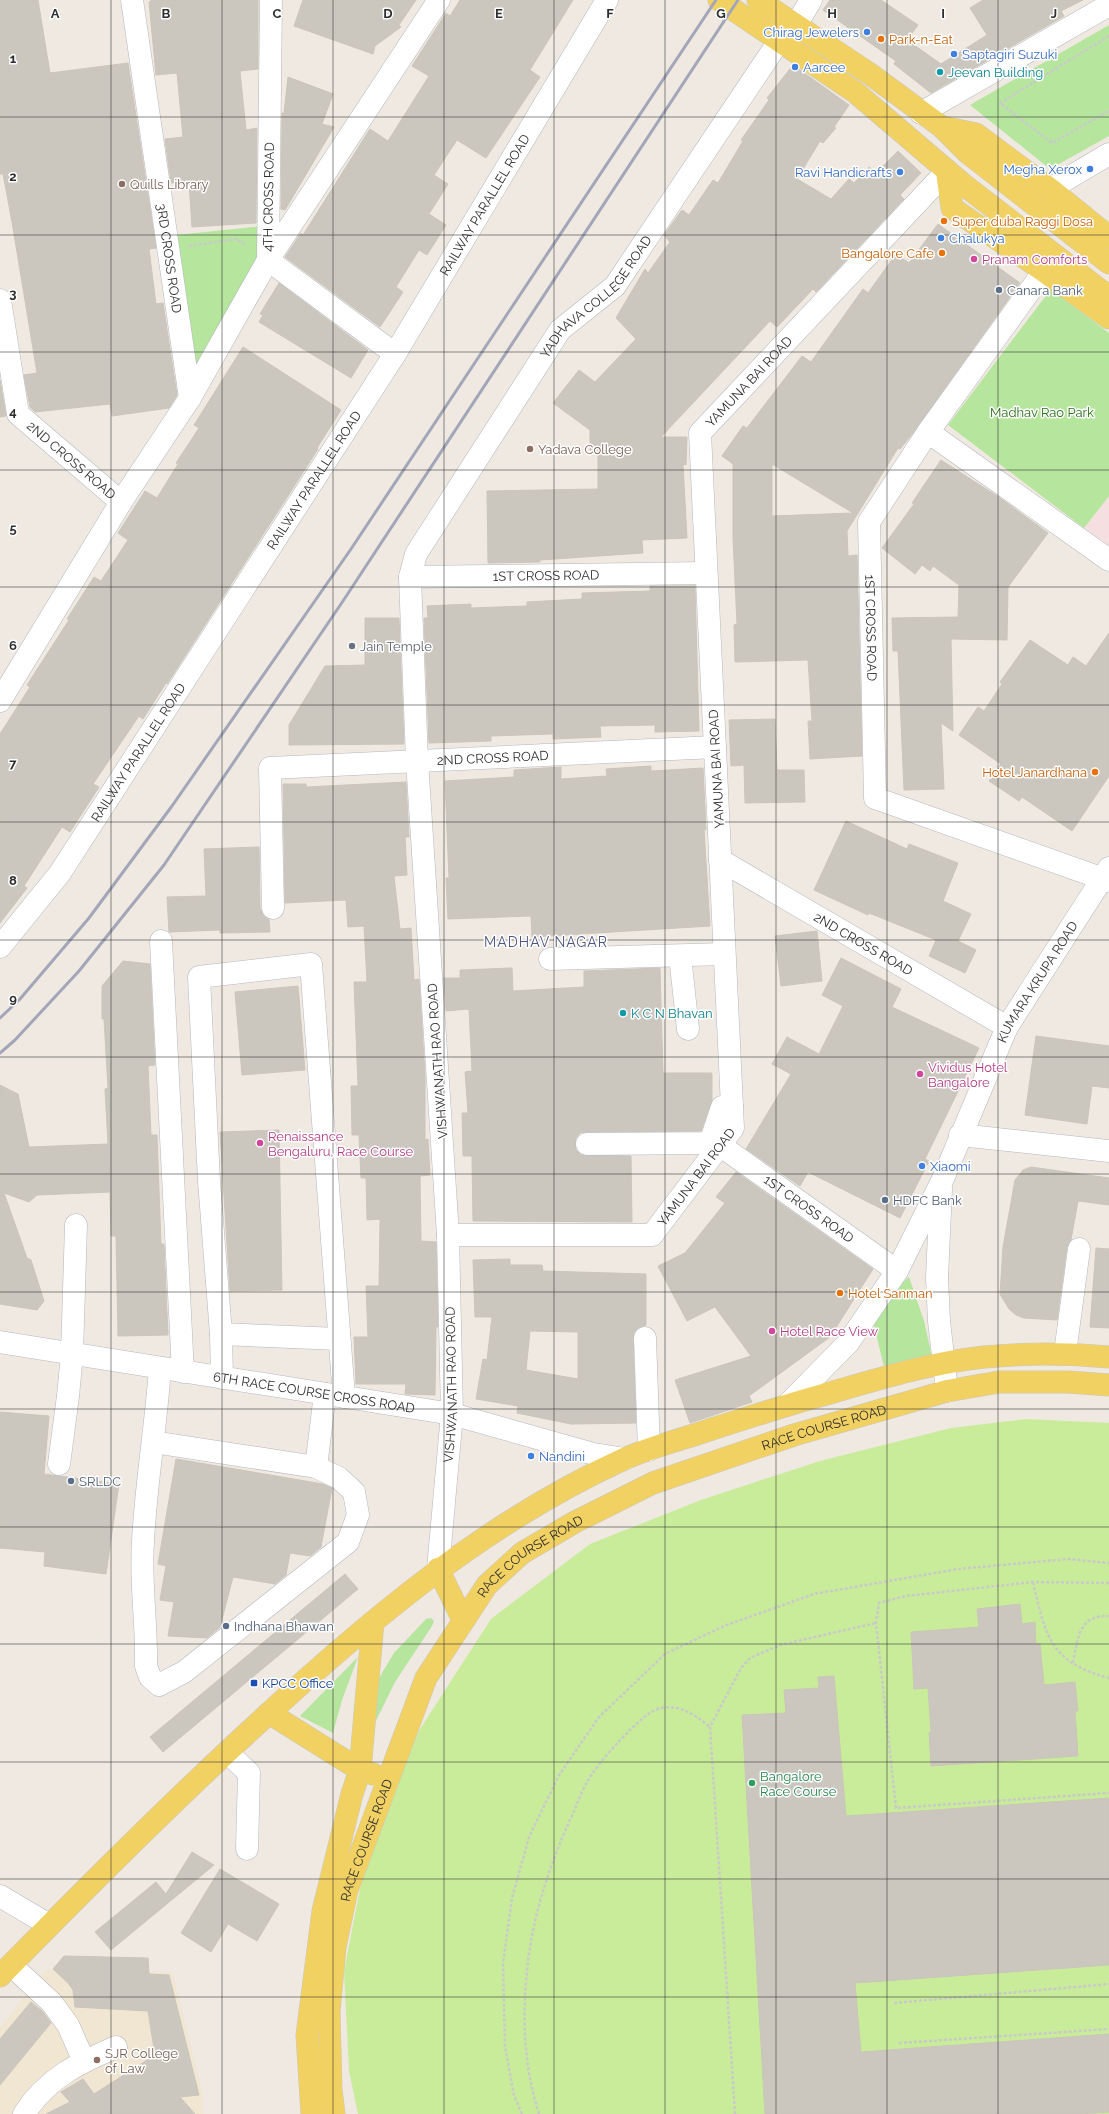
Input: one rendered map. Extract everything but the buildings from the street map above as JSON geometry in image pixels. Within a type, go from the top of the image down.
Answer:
[{"type":"main road","points":[[719,0],[855,92],[1005,218],[1109,297]]},
{"type":"main road","points":[[760,1],[870,74],[942,127],[968,153],[1109,263]]},
{"type":"main road","points":[[942,127],[976,134],[1050,189],[1109,236]]},
{"type":"main road","points":[[947,170],[952,208],[1109,318]]},
{"type":"main road","points":[[6,1970],[49,1925],[227,1752],[330,1658],[438,1569],[509,1520],[564,1489],[625,1458],[787,1405],[875,1380],[945,1364],[983,1358],[1065,1353],[1109,1357]]},
{"type":"main road","name":"RACE COURSE ROAD","points":[[334,2114],[331,2090],[329,2011],[336,1947],[347,1890],[426,1678],[487,1585],[522,1553],[575,1522],[653,1483],[794,1435],[948,1391],[999,1382],[1068,1382],[1109,1385]]},
{"type":"main road","points":[[438,1569],[463,1620]]},
{"type":"main road","name":"RACE COURSE ROAD","points":[[312,2114],[307,2035],[323,1911],[352,1794],[360,1770],[373,1622]]},
{"type":"main road","points":[[269,1713],[360,1770],[388,1779]]},
{"type":"street","name":"3RD CROSS ROAD","points":[[132,0],[190,398]]},
{"type":"street","name":"4TH CROSS ROAD","points":[[271,0],[268,260],[395,354]]},
{"type":"street","points":[[0,701],[121,502],[190,398],[268,260],[439,0]]},
{"type":"street","name":"RAILWAY PARALLEL ROAD","points":[[0,947],[60,873],[395,354],[607,0]]},
{"type":"street","points":[[796,25],[811,0]]},
{"type":"street","points":[[921,113],[1109,4]]},
{"type":"street","name":"YADHAVA COLLEGE ROAD","points":[[416,554],[560,330],[615,286],[779,41]]},
{"type":"street","points":[[1050,189],[1109,154]]},
{"type":"street","name":"YAMUNA BAI ROAD","points":[[448,1234],[652,1235],[721,1146],[733,1128],[700,433],[947,170]]},
{"type":"street","name":"1ST CROSS ROAD","points":[[1044,271],[928,432],[870,522],[875,798],[1106,876]]},
{"type":"street","name":"2ND CROSS ROAD","points":[[0,300],[18,414],[121,502]]},
{"type":"street","points":[[928,432],[1109,560]]},
{"type":"street","name":"VISHWANATH RAO ROAD","points":[[416,554],[410,577],[417,761],[448,1234],[452,1414],[438,1569]]},
{"type":"street","name":"1ST CROSS ROAD","points":[[410,577],[706,573]]},
{"type":"street","name":"2ND CROSS ROAD","points":[[273,908],[270,768],[715,747]]},
{"type":"street","name":"2ND CROSS ROAD","points":[[720,860],[1007,1027]]},
{"type":"street","name":"KUMARA KRUPA ROAD","points":[[787,1405],[848,1343],[896,1270],[942,1181],[960,1135],[1007,1027],[1106,876]]},
{"type":"street","points":[[161,941],[183,1372]]},
{"type":"street","points":[[550,959],[724,954]]},
{"type":"street","points":[[680,956],[688,1029]]},
{"type":"street","points":[[222,1378],[221,1334],[209,1181],[199,977],[310,964],[339,1339],[334,1396],[316,1467]]},
{"type":"street","points":[[587,1144],[710,1143],[722,1107],[732,1106]]},
{"type":"street","points":[[960,1135],[1109,1151]]},
{"type":"street","name":"1ST CROSS ROAD","points":[[721,1146],[896,1270]]},
{"type":"street","points":[[942,1181],[937,1278],[948,1391]]},
{"type":"street","points":[[59,1464],[72,1354],[76,1225]]},
{"type":"street","points":[[1065,1353],[1079,1249]]},
{"type":"street","points":[[221,1334],[339,1339]]},
{"type":"street","points":[[645,1338],[649,1450]]},
{"type":"street","name":"6TH RACE COURSE CROSS ROAD","points":[[0,1342],[452,1414],[587,1452],[625,1458]]},
{"type":"street","points":[[153,1442],[316,1467],[339,1478],[354,1492],[358,1515],[348,1542],[184,1672],[159,1685],[150,1677],[146,1666],[143,1542],[153,1442],[157,1420],[160,1368]]},
{"type":"street","points":[[227,1752],[249,1773],[247,1849]]},
{"type":"street","points":[[0,1896],[49,1925]]},
{"type":"street","points":[[6,1970],[52,2003],[68,2025],[84,2061]]},
{"type":"street","points":[[24,2114],[45,2086],[84,2061],[116,2047]]},
{"type":"path","points":[[1109,36],[1000,103],[1052,143],[1109,111]]},
{"type":"path","points":[[186,246],[236,239],[268,260]]},
{"type":"path","points":[[522,2114],[514,2095],[505,2047],[502,1963],[512,1898],[528,1837],[559,1775],[599,1717],[665,1654],[724,1626],[814,1594],[958,1570],[1068,1559],[1109,1563]]},
{"type":"path","points":[[1109,1583],[1033,1582],[906,1596],[878,1603],[876,1623],[896,1808],[1109,1793]]},
{"type":"path","points":[[1033,1582],[1048,1638],[1055,1648],[1073,1664],[1088,1672],[1109,1678]]},
{"type":"path","points":[[1073,1664],[1081,1629],[1090,1620],[1099,1616],[1109,1616]]},
{"type":"path","points":[[735,2114],[710,1728],[741,1668],[750,1658],[780,1645],[876,1623]]},
{"type":"path","points":[[539,2114],[527,2067],[524,2026],[528,1960],[542,1897],[564,1832],[589,1779],[620,1739],[651,1712],[662,1708],[683,1709],[695,1715],[710,1728]]},
{"type":"path","points":[[894,2003],[1109,1984]]},
{"type":"path","points":[[899,2043],[1109,2029]]},
{"type":"shaded area","points":[[1109,496],[1109,546],[1084,528]]},
{"type":"shaded area","name":"SJR College of Law","points":[[46,1970],[172,1972],[202,2092],[203,2114],[0,2114],[0,2028]]},
{"type":"green space","points":[[1109,25],[1109,136],[1050,169],[970,105]]},
{"type":"green space","points":[[263,226],[265,249],[194,369],[176,235]]},
{"type":"green space","name":"Madhav Rao Park","points":[[1051,289],[1109,333],[1109,496],[1084,528],[948,425]]},
{"type":"green space","points":[[909,1277],[924,1321],[932,1357],[884,1367],[874,1325],[885,1298]]},
{"type":"green space","name":"Bangalore Race Course","points":[[1026,1419],[1109,1423],[1109,2114],[358,2114],[349,2071],[344,1971],[370,1838],[420,1729],[491,1619],[590,1544],[701,1500],[820,1461],[951,1428]]},
{"type":"green space","points":[[431,1618],[434,1621],[432,1626],[395,1682],[369,1735],[379,1678],[394,1653],[426,1619]]},
{"type":"green space","points":[[358,1657],[342,1700],[333,1733],[300,1716]]},
{"type":"railway","points":[[0,1018],[20,999],[89,918],[172,806],[351,549],[716,0]]},
{"type":"railway","points":[[0,1053],[15,1040],[79,971],[164,865],[343,601],[738,0]]},
{"type":"place","name":"Chirag Jewelers","points":[[867,32]]},
{"type":"place","name":"Park-n-Eat","points":[[881,39]]},
{"type":"place","name":"Saptagiri Suzuki","points":[[954,54]]},
{"type":"place","name":"Aarcee","points":[[795,67]]},
{"type":"place","name":"Jeevan Building","points":[[940,72]]},
{"type":"place","name":"Megha Xerox","points":[[1090,169]]},
{"type":"place","name":"Ravi Handicrafts","points":[[900,172]]},
{"type":"place","name":"Quills Library","points":[[122,184]]},
{"type":"place","name":"Super duba Raggi Dosa","points":[[944,221]]},
{"type":"place","name":"Chalukya","points":[[941,238]]},
{"type":"place","name":"Bangalore Cafe","points":[[942,253]]},
{"type":"place","name":"Pranam Comforts","points":[[974,259]]},
{"type":"place","name":"Canara Bank","points":[[999,290]]},
{"type":"place","name":"Yadava College","points":[[530,449]]},
{"type":"place","name":"Jain Temple","points":[[352,646]]},
{"type":"place","name":"Hotel Janardhana","points":[[1095,772]]},
{"type":"place","name":"K C N Bhavan","points":[[623,1013]]},
{"type":"place","name":"Vividus Hotel Bangalore","points":[[920,1074]]},
{"type":"place","name":"Renaissance Bengaluru, Race Course","points":[[260,1143]]},
{"type":"place","name":"Xiaomi","points":[[922,1166]]},
{"type":"place","name":"HDFC Bank","points":[[885,1200]]},
{"type":"place","name":"Hotel Sanman","points":[[840,1293]]},
{"type":"place","name":"Hotel Race View","points":[[772,1331]]},
{"type":"place","name":"Nandini","points":[[531,1456]]},
{"type":"place","name":"SRLDC","points":[[71,1481]]},
{"type":"place","name":"Indhana Bhawan","points":[[226,1626]]},
{"type":"place","name":"KPCC Office","points":[[254,1683]]},
{"type":"place","name":"Bangalore Race Course","points":[[752,1783]]},
{"type":"place","name":"SJR College of Law","points":[[97,2060]]},
{"type":"district","name":"MADHAV NAGAR","points":[[546,942]]}]
